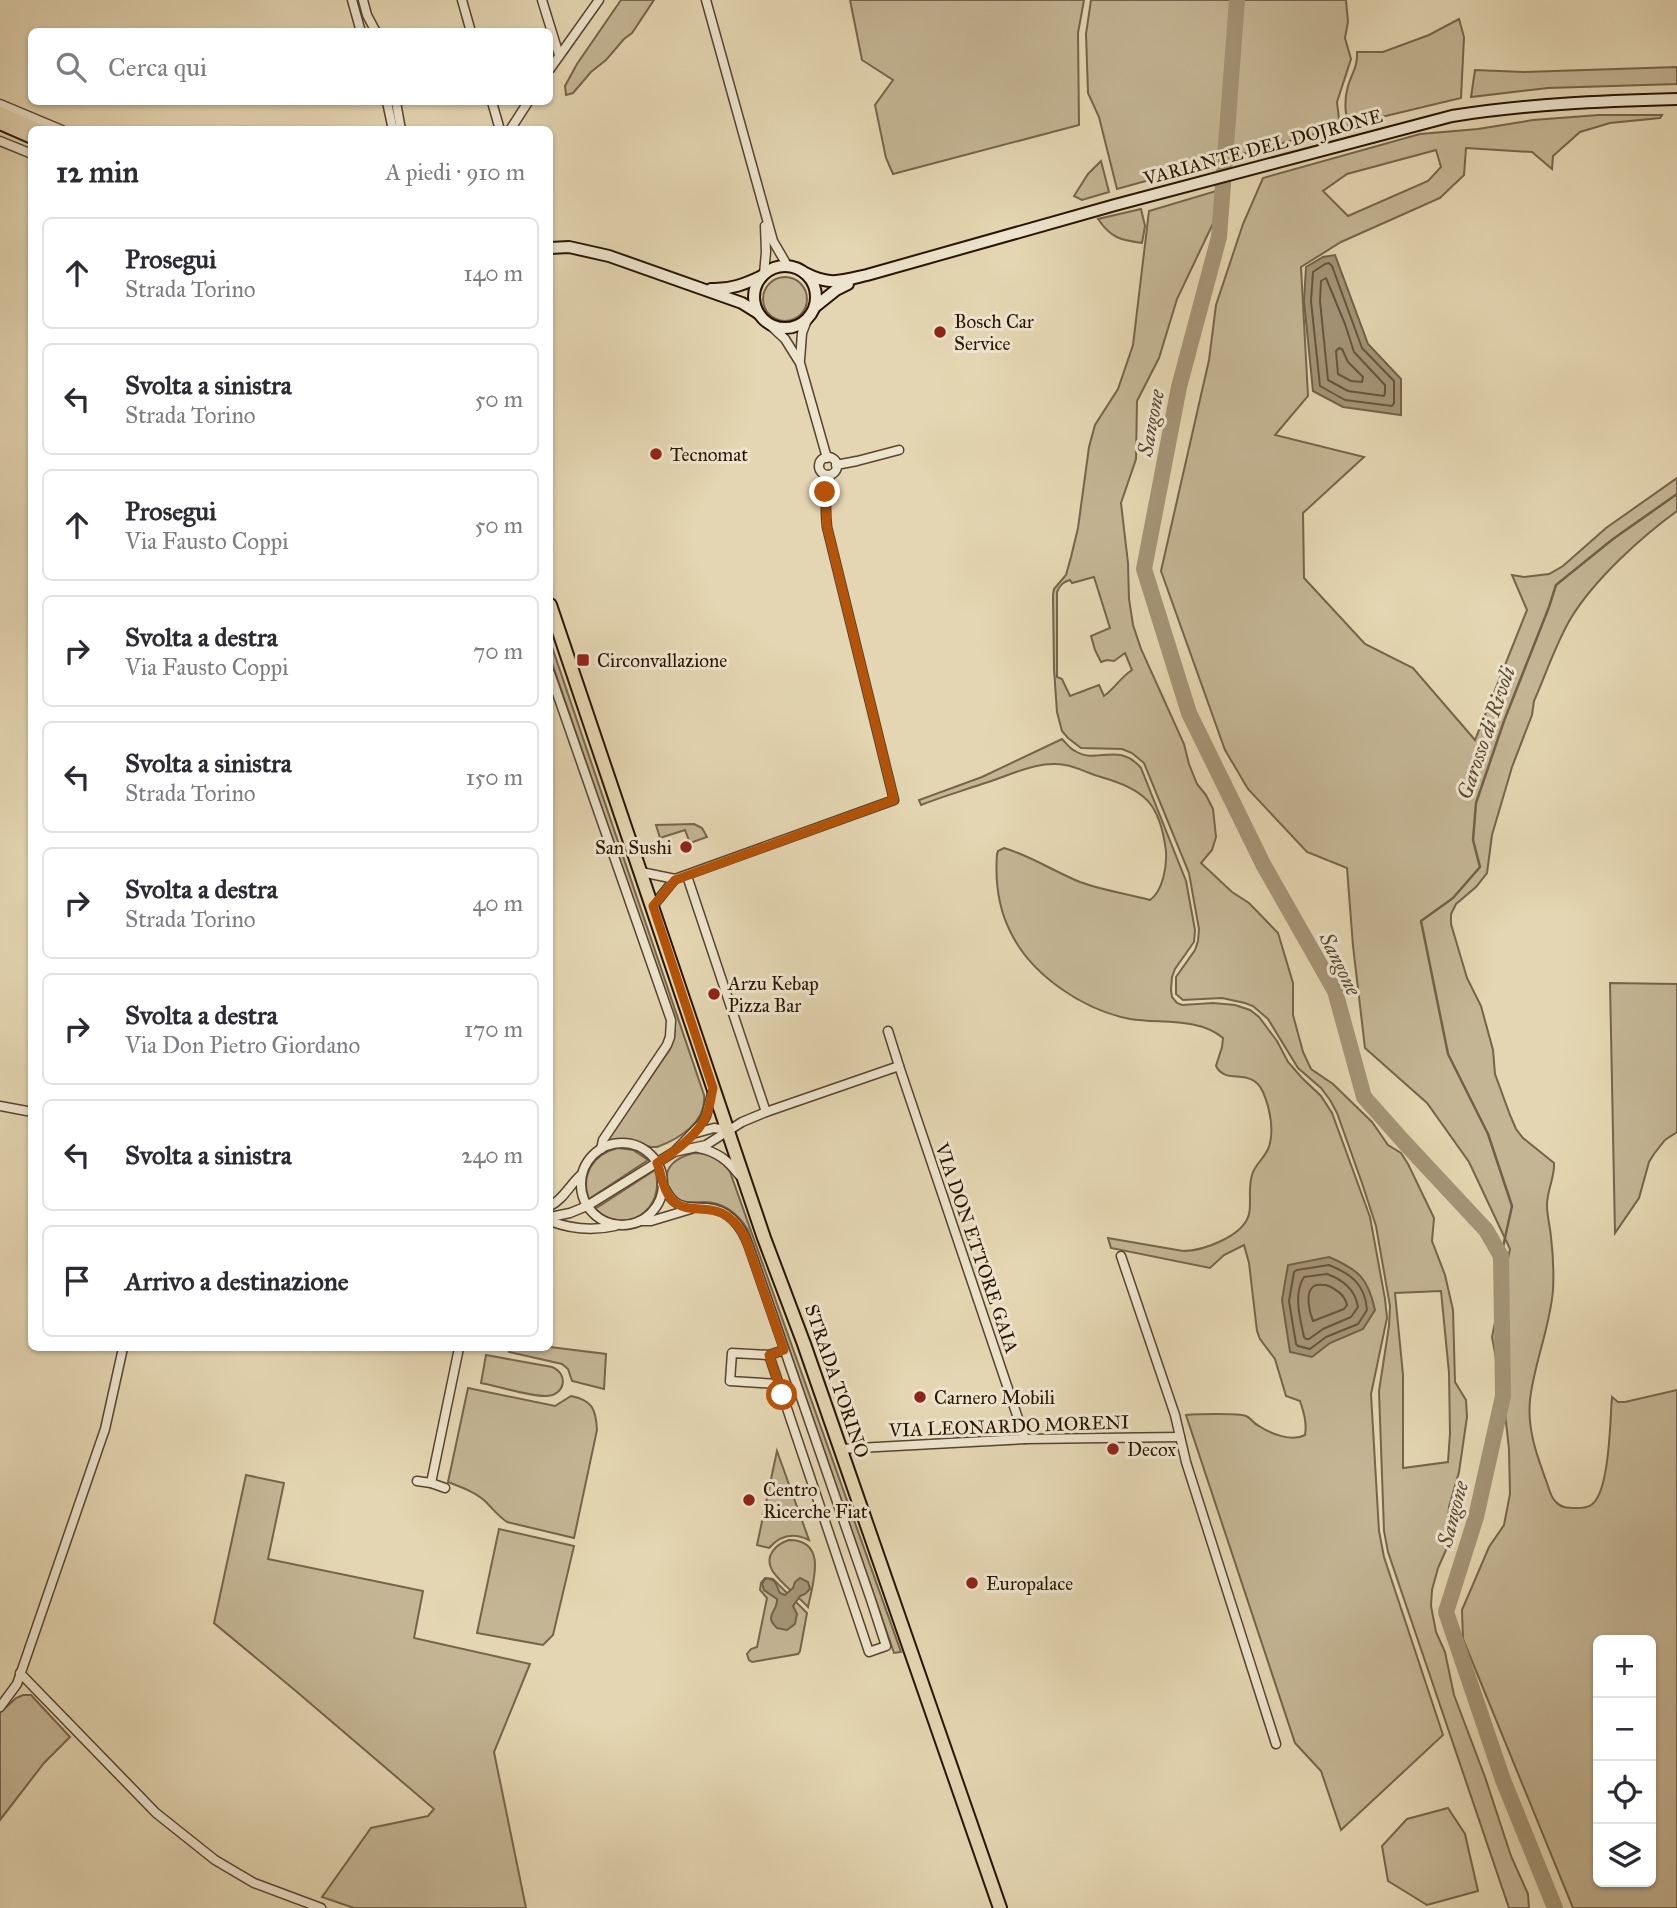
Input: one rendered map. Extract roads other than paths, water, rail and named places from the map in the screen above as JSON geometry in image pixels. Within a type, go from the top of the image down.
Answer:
[{"type":"main road","points":[[0,113],[29,126]]},
{"type":"main road","points":[[0,124],[28,135]]},
{"type":"main road","name":"STRADA TORINO","points":[[553,622],[653,906],[727,1130],[1000,1908]]},
{"type":"street","points":[[352,0],[360,28]]},
{"type":"street","points":[[363,0],[374,28]]},
{"type":"street","points":[[462,0],[470,28]]},
{"type":"street","points":[[542,0],[551,28]]},
{"type":"street","points":[[553,64],[599,0]]},
{"type":"street","points":[[706,0],[773,241],[787,265]]},
{"type":"street","points":[[553,36],[559,55]]},
{"type":"street","name":"VARIANTE DEL DOJRONE","points":[[806,273],[828,282],[867,275],[1115,205],[1452,116],[1570,102],[1677,99]]},
{"type":"street","points":[[0,104],[52,126]]},
{"type":"street","points":[[388,105],[392,126]]},
{"type":"street","points":[[397,105],[400,126]]},
{"type":"street","points":[[493,105],[499,126]]},
{"type":"street","points":[[513,126],[526,105]]},
{"type":"street","points":[[0,141],[28,152]]},
{"type":"street","points":[[758,313],[754,304],[755,293],[763,275],[766,238],[763,205]]},
{"type":"street","points":[[553,247],[581,249],[609,256],[742,303],[758,313],[785,338],[800,363],[827,458]]},
{"type":"street","points":[[701,288],[730,289],[777,266],[787,265],[806,273],[816,289],[815,306],[802,333],[800,363]]},
{"type":"street","name":"VARIANTE DEL DOJRONE","points":[[815,306],[836,290],[867,275]]},
{"type":"street","points":[[770,325],[792,328],[807,320]]},
{"type":"street","points":[[836,465],[899,450]]},
{"type":"street","points":[[653,906],[675,880],[894,800],[827,527],[825,492],[836,465],[832,458],[827,458],[820,461],[819,467],[821,472],[830,475]]},
{"type":"street","points":[[553,682],[670,1020],[667,1045],[603,1140],[601,1149]]},
{"type":"street","points":[[641,872],[675,880]]},
{"type":"street","points":[[687,876],[766,1112]]},
{"type":"street","name":"VIA DON ETTORE GAIA","points":[[888,1031],[1025,1439]]},
{"type":"street","points":[[674,1152],[715,1140],[727,1130],[766,1112],[900,1066]]},
{"type":"street","points":[[553,1218],[587,1206],[674,1152],[706,1116],[713,1088]]},
{"type":"street","points":[[0,1106],[28,1111]]},
{"type":"street","points":[[692,1134],[704,1129],[727,1130]]},
{"type":"street","points":[[621,1226],[602,1221],[587,1206],[581,1191],[582,1174],[586,1164],[601,1149],[617,1144],[634,1145],[648,1153],[661,1173],[662,1184],[658,1202],[648,1216],[640,1221]]},
{"type":"street","points":[[696,1147],[715,1152],[724,1158],[746,1184]]},
{"type":"street","points":[[553,1204],[582,1174]]},
{"type":"street","points":[[662,1184],[674,1201],[694,1208]]},
{"type":"street","points":[[553,1220],[574,1228],[604,1229],[651,1221],[694,1208]]},
{"type":"street","name":"STRADA TORINO","points":[[694,1208],[707,1208],[724,1213],[739,1226],[749,1247],[886,1646],[869,1652],[769,1355]]},
{"type":"street","points":[[1121,1256],[1175,1415],[1186,1462],[1276,1744]]},
{"type":"street","name":"STRADA TORINO","points":[[778,1384],[730,1381],[732,1353],[769,1355],[784,1350]]},
{"type":"street","points":[[0,1707],[11,1693],[20,1673],[105,1429],[122,1351]]},
{"type":"street","points":[[430,1483],[458,1351]]},
{"type":"street","name":"STRADA TORINO","points":[[782,1395],[798,1391]]},
{"type":"street","name":"VIA LEONARDO MORENI","points":[[840,1449],[1025,1439],[1180,1437]]},
{"type":"street","points":[[417,1481],[445,1488]]},
{"type":"street","points":[[20,1673],[156,1813],[215,1860],[254,1883],[301,1905],[321,1908]]},
{"type":"water","points":[[1335,255],[1368,344],[1401,379],[1401,415],[1343,407],[1313,391],[1304,301],[1306,267],[1323,257]]},
{"type":"water","points":[[1329,1257],[1361,1276],[1375,1310],[1363,1329],[1330,1343],[1312,1357],[1290,1352],[1282,1300],[1288,1265]]},
{"type":"water","points":[[800,1578],[808,1582],[810,1589],[800,1596],[793,1606],[797,1614],[795,1624],[787,1630],[777,1628],[771,1617],[777,1599],[764,1590],[762,1584],[765,1579],[771,1579],[780,1593],[785,1595]]},
{"type":"waterway","name":"Sangone","points":[[1237,0],[1219,237],[1179,387],[1144,569],[1189,713],[1263,864],[1335,991],[1364,1097],[1486,1230],[1501,1256],[1503,1396],[1476,1517],[1446,1612],[1503,1780],[1555,1908]]},
{"type":"waterway","name":"Garosso di Rivoli","points":[[1501,1256],[1512,1206],[1488,1134],[1448,1054],[1421,921],[1453,898],[1480,867],[1473,840],[1476,803],[1556,585],[1613,539],[1677,494]]},
{"type":"place","name":"Bosch Car Service","points":[[940,332]]},
{"type":"place","name":"Tecnomat","points":[[656,454]]},
{"type":"place","name":"Circonvallazione","points":[[583,660]]},
{"type":"place","name":"San Sushi","points":[[686,847]]},
{"type":"place","name":"Arzu Kebap Pizza Bar","points":[[714,994]]},
{"type":"place","name":"Carnero Mobili","points":[[920,1397]]},
{"type":"place","name":"Decox","points":[[1113,1449]]},
{"type":"place","name":"Centro Ricerche Fiat","points":[[749,1500]]},
{"type":"place","name":"Europalace","points":[[972,1583]]}]
